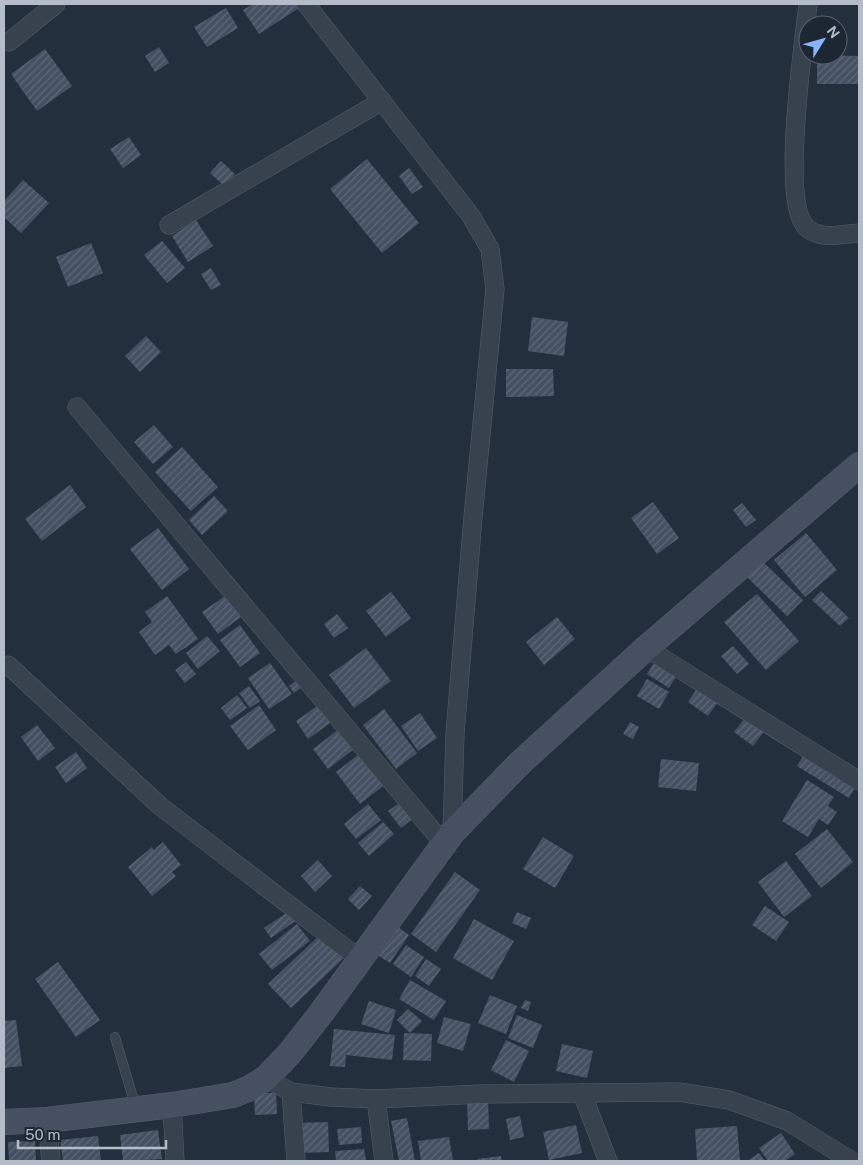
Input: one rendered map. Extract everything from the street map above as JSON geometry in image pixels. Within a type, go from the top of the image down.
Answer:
[{"type":"street","points":[[8,42],[56,4]]},
{"type":"street","points":[[306,4],[471,216],[490,249],[495,289],[473,517],[448,839]]},
{"type":"street","points":[[808,4],[792,168],[798,213],[806,228],[821,236],[859,233]]},
{"type":"street","points":[[169,225],[382,101]]},
{"type":"street","points":[[76,407],[448,839]]},
{"type":"street","points":[[4,1122],[47,1120],[137,1110],[233,1095],[250,1088],[266,1078],[296,1046],[448,839],[520,763],[646,648],[859,465]]},
{"type":"street","points":[[646,648],[859,781]]},
{"type":"street","points":[[8,665],[160,806],[361,960]]},
{"type":"street","points":[[266,1078],[291,1092],[331,1097],[376,1099],[481,1094],[679,1092],[729,1100],[787,1122],[852,1161]]},
{"type":"street","points":[[291,1092],[296,1161]]},
{"type":"street","points":[[582,1093],[608,1161]]},
{"type":"street","points":[[376,1099],[384,1161]]},
{"type":"street","points":[[172,1105],[175,1161]]},
{"type":"street","points":[[47,1120],[51,1161]]},
{"type":"lane","points":[[115,1037],[137,1110]]},
{"type":"building","points":[[253,4],[296,4],[299,8],[259,34],[243,10]]},
{"type":"building","points":[[226,8],[238,28],[207,47],[194,27]]},
{"type":"building","points":[[159,47],[169,63],[155,72],[145,56]]},
{"type":"building","points":[[45,49],[72,86],[37,111],[11,74]]},
{"type":"building","points":[[848,56],[859,56],[859,84],[817,84],[817,65],[848,65]]},
{"type":"building","points":[[129,137],[141,155],[123,168],[110,149]]},
{"type":"building","points":[[367,159],[419,223],[382,253],[330,189]]},
{"type":"building","points":[[221,161],[235,174],[224,186],[210,173]]},
{"type":"building","points":[[409,168],[423,187],[412,194],[399,176]]},
{"type":"building","points":[[23,180],[49,203],[21,233],[4,217],[4,201]]},
{"type":"building","points":[[196,220],[213,246],[188,262],[172,236]]},
{"type":"building","points":[[162,241],[185,268],[167,283],[144,255]]},
{"type":"building","points":[[91,243],[103,273],[68,287],[56,257]]},
{"type":"building","points":[[211,268],[221,285],[211,290],[201,274]]},
{"type":"building","points":[[532,317],[568,322],[564,356],[528,351]]},
{"type":"building","points":[[146,336],[161,352],[140,372],[125,356]]},
{"type":"building","points":[[506,369],[553,369],[554,396],[506,397]]},
{"type":"building","points":[[154,425],[173,447],[153,464],[134,442]]},
{"type":"building","points":[[182,447],[218,487],[191,511],[155,472]]},
{"type":"building","points":[[70,485],[86,507],[42,541],[25,519]]},
{"type":"building","points":[[214,496],[228,511],[202,535],[189,520]]},
{"type":"building","points":[[653,502],[679,538],[657,554],[631,518]]},
{"type":"building","points":[[742,503],[756,520],[746,527],[733,510]]},
{"type":"building","points":[[158,528],[189,569],[162,590],[130,549]]},
{"type":"building","points":[[806,533],[837,570],[805,597],[774,560]]},
{"type":"building","points":[[761,560],[803,600],[787,616],[746,576]]},
{"type":"building","points":[[821,591],[849,618],[840,626],[812,600]]},
{"type":"building","points":[[391,592],[411,618],[386,637],[366,611]]},
{"type":"building","points":[[757,594],[799,641],[766,670],[724,622]]},
{"type":"building","points":[[167,596],[198,639],[176,654],[169,645],[155,655],[139,632],[152,622],[145,612]]},
{"type":"building","points":[[225,596],[241,617],[218,634],[202,612]]},
{"type":"building","points":[[337,614],[348,628],[334,638],[324,624]]},
{"type":"building","points":[[557,617],[575,639],[544,665],[526,642]]},
{"type":"building","points":[[240,625],[260,653],[240,667],[220,640]]},
{"type":"building","points":[[207,636],[220,651],[198,669],[186,653]]},
{"type":"building","points":[[733,646],[749,664],[737,674],[721,656]]},
{"type":"building","points":[[366,648],[391,681],[354,708],[329,675]]},
{"type":"building","points":[[657,658],[679,672],[669,688],[647,674]]},
{"type":"building","points":[[186,662],[196,674],[185,683],[175,670]]},
{"type":"building","points":[[270,663],[292,694],[269,709],[248,678]]},
{"type":"building","points":[[647,679],[669,692],[659,709],[637,696]]},
{"type":"building","points":[[296,681],[301,688],[294,693],[289,686]]},
{"type":"building","points":[[249,686],[260,701],[250,708],[239,693]]},
{"type":"building","points":[[698,687],[718,702],[708,716],[688,702]]},
{"type":"building","points":[[237,695],[247,708],[230,720],[221,708]]},
{"type":"building","points":[[320,704],[333,721],[308,739],[296,721]]},
{"type":"building","points":[[259,705],[276,730],[248,750],[230,726]]},
{"type":"building","points":[[384,709],[417,753],[396,769],[363,725]]},
{"type":"building","points":[[420,713],[437,738],[418,751],[401,726]]},
{"type":"building","points":[[748,714],[766,729],[753,746],[734,732]]},
{"type":"building","points":[[630,722],[639,727],[633,739],[623,734]]},
{"type":"building","points":[[37,725],[55,748],[38,761],[21,737]]},
{"type":"building","points":[[339,729],[354,749],[328,769],[313,749]]},
{"type":"building","points":[[363,751],[387,783],[360,804],[336,772]]},
{"type":"building","points":[[76,752],[87,768],[66,783],[55,767]]},
{"type":"building","points":[[805,753],[857,784],[849,798],[797,766]]},
{"type":"building","points":[[661,759],[699,763],[696,791],[658,787]]},
{"type":"building","points":[[807,780],[834,797],[828,806],[837,812],[828,825],[819,819],[808,837],[782,821]]},
{"type":"building","points":[[402,801],[415,817],[401,828],[388,811]]},
{"type":"building","points":[[368,804],[381,820],[356,839],[344,824]]},
{"type":"building","points":[[383,822],[394,834],[369,856],[358,843]]},
{"type":"building","points":[[827,829],[853,862],[821,888],[795,854]]},
{"type":"building","points":[[543,837],[574,856],[555,888],[523,869]]},
{"type":"building","points":[[163,842],[181,865],[172,872],[176,876],[152,896],[128,867],[152,847],[154,850]]},
{"type":"building","points":[[318,860],[332,876],[315,892],[301,876]]},
{"type":"building","points":[[786,861],[812,896],[784,917],[758,882]]},
{"type":"building","points":[[455,872],[480,890],[436,952],[411,934]]},
{"type":"building","points":[[360,886],[372,896],[359,910],[348,899]]},
{"type":"building","points":[[765,906],[789,922],[776,941],[752,925]]},
{"type":"building","points":[[291,910],[297,920],[271,938],[264,928]]},
{"type":"building","points":[[517,912],[531,918],[526,929],[512,923]]},
{"type":"building","points":[[474,919],[514,941],[492,980],[453,958]]},
{"type":"building","points":[[297,924],[310,941],[272,970],[259,954]]},
{"type":"building","points":[[398,927],[409,935],[390,963],[379,956]]},
{"type":"building","points":[[323,932],[346,956],[291,1008],[268,984]]},
{"type":"building","points":[[406,945],[424,957],[411,977],[393,964]]},
{"type":"building","points":[[426,959],[441,969],[429,986],[415,976]]},
{"type":"building","points":[[58,962],[100,1020],[76,1037],[35,979]]},
{"type":"building","points":[[410,980],[446,1001],[434,1020],[399,999]]},
{"type":"building","points":[[490,995],[517,1006],[506,1034],[478,1023]]},
{"type":"building","points":[[525,1000],[531,1002],[528,1011],[521,1008]]},
{"type":"building","points":[[369,1001],[396,1010],[389,1033],[361,1024]]},
{"type":"building","points":[[408,1009],[422,1021],[410,1033],[397,1020]]},
{"type":"building","points":[[517,1015],[542,1025],[533,1048],[508,1038]]},
{"type":"building","points":[[444,1017],[471,1024],[463,1051],[437,1043]]},
{"type":"building","points":[[16,1020],[22,1066],[4,1068],[4,1021]]},
{"type":"building","points":[[334,1029],[395,1035],[392,1060],[346,1055],[345,1067],[330,1066]]},
{"type":"building","points":[[404,1033],[432,1034],[431,1061],[403,1060]]},
{"type":"building","points":[[506,1040],[529,1051],[514,1082],[491,1070]]},
{"type":"building","points":[[562,1044],[593,1051],[587,1078],[556,1071]]},
{"type":"building","points":[[254,1093],[276,1093],[277,1114],[255,1115]]},
{"type":"building","points":[[467,1099],[488,1099],[489,1129],[468,1130]]},
{"type":"building","points":[[520,1116],[524,1137],[510,1140],[506,1119]]},
{"type":"building","points":[[407,1118],[415,1161],[399,1161],[391,1121]]},
{"type":"building","points":[[328,1122],[329,1152],[297,1153],[296,1123]]},
{"type":"building","points":[[576,1125],[582,1153],[549,1160],[543,1132]]},
{"type":"building","points":[[737,1126],[740,1161],[697,1161],[695,1129]]},
{"type":"building","points":[[361,1127],[362,1143],[339,1145],[337,1129]]},
{"type":"building","points":[[158,1130],[162,1159],[123,1161],[120,1135]]},
{"type":"building","points":[[781,1133],[795,1154],[785,1161],[768,1161],[759,1148]]},
{"type":"building","points":[[98,1136],[101,1161],[63,1161],[60,1140]]},
{"type":"building","points":[[449,1137],[453,1161],[421,1161],[418,1141]]},
{"type":"building","points":[[35,1141],[36,1161],[9,1161],[8,1142]]},
{"type":"building","points":[[364,1149],[366,1161],[336,1161],[335,1151]]},
{"type":"building","points":[[759,1153],[765,1161],[747,1161]]},
{"type":"building","points":[[501,1156],[502,1161],[478,1161],[477,1159]]}]
